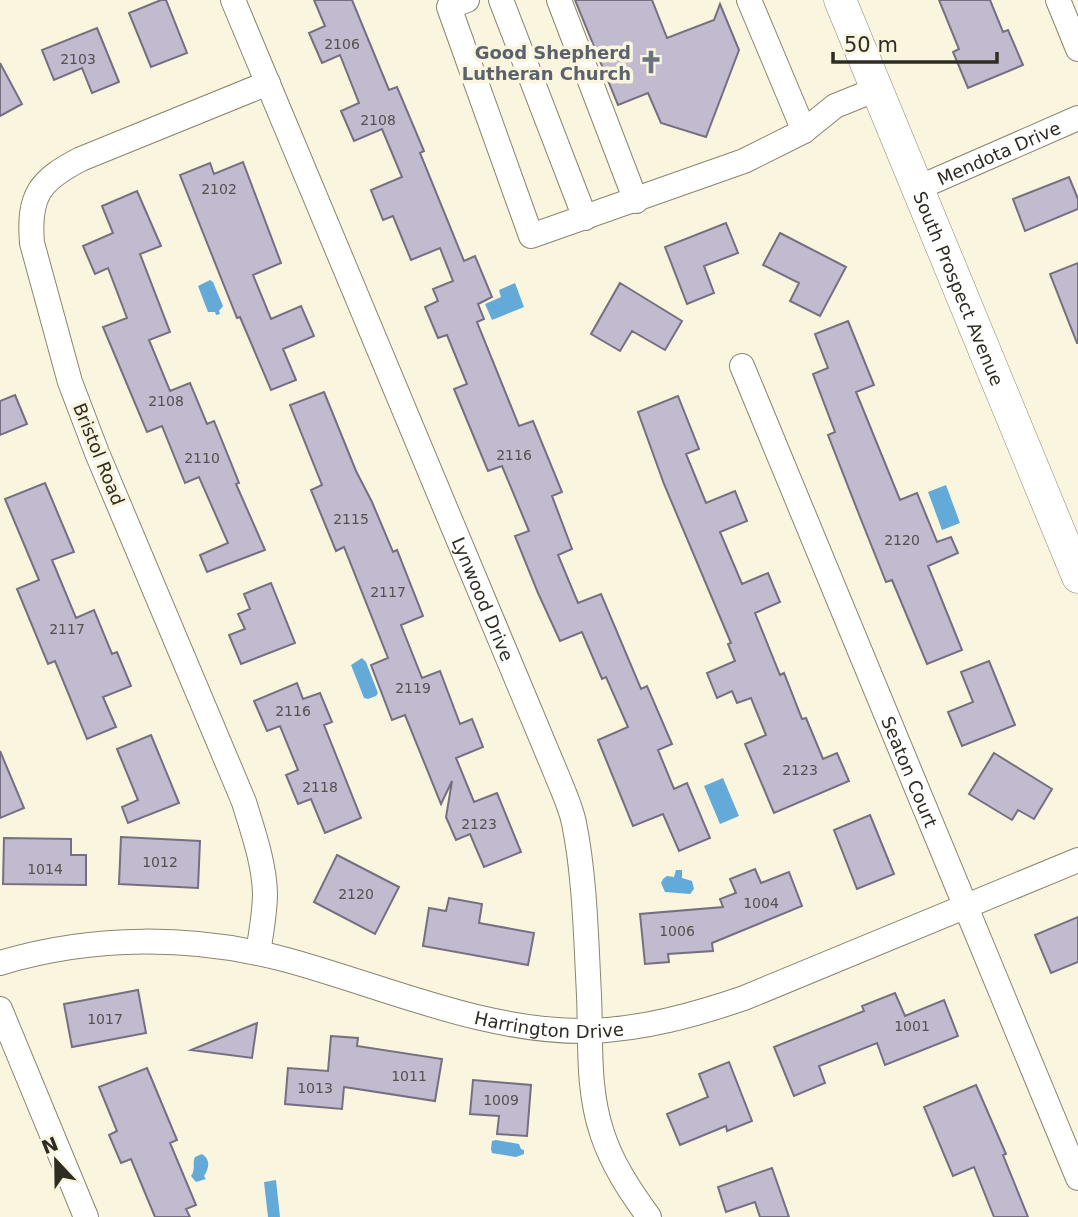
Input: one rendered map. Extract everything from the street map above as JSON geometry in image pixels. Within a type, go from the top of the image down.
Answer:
[{"type":"main road","name":"South Prospect Avenue","points":[[840,0],[1078,577]]},
{"type":"street","name":"Lynwood Drive","points":[[233,0],[553,765],[574,822],[581,884],[592,1081],[602,1133],[614,1163],[649,1217]]},
{"type":"street","points":[[467,0],[449,7],[531,236],[744,161],[804,131],[835,106],[877,89]]},
{"type":"street","points":[[502,0],[585,218]]},
{"type":"street","points":[[559,0],[636,201]]},
{"type":"street","points":[[749,0],[804,131]]},
{"type":"street","points":[[1058,0],[1078,49]]},
{"type":"street","name":"Bristol Road","points":[[258,953],[265,891],[261,857],[247,813],[70,382],[32,243],[30,224],[37,194],[46,180],[58,171],[81,159],[268,83]]},
{"type":"street","name":"Mendota Drive","points":[[918,188],[1078,118]]},
{"type":"street","name":"Seaton Court","points":[[742,366],[1078,1178]]},
{"type":"street","name":"Harrington Drive","points":[[0,963],[85,945],[146,941],[210,945],[258,953],[445,1008],[508,1023],[547,1029],[590,1031],[659,1024],[744,998],[1078,860]]},
{"type":"street","points":[[0,1009],[86,1217]]},
{"type":"water","points":[[210,280],[223,306],[220,314],[216,315],[215,312],[208,312],[198,286]]},
{"type":"water","points":[[515,283],[524,307],[492,320],[485,304],[501,297],[499,290]]},
{"type":"water","points":[[946,485],[960,523],[942,530],[928,492]]},
{"type":"water","points":[[362,658],[378,693],[368,699],[364,698],[351,665]]},
{"type":"water","points":[[723,778],[739,816],[720,824],[704,786]]},
{"type":"water","points":[[676,870],[682,870],[682,878],[692,881],[694,889],[690,894],[665,892],[661,883],[663,879],[667,876],[674,877]]},
{"type":"water","points":[[492,1141],[519,1144],[524,1154],[516,1157],[492,1153]]},
{"type":"water","points":[[202,1154],[208,1161],[204,1176],[206,1179],[196,1182],[191,1176],[194,1160]]},
{"type":"water","points":[[276,1180],[280,1217],[268,1217],[264,1182]]},
{"type":"building","points":[[166,0],[187,53],[151,67],[129,13]]},
{"type":"building","points":[[314,0],[352,0],[389,90],[397,87],[424,151],[420,153],[464,261],[475,256],[492,297],[478,304],[484,319],[477,322],[519,426],[533,421],[562,492],[552,496],[572,549],[558,555],[578,603],[601,594],[641,689],[647,686],[672,744],[658,750],[674,789],[687,783],[710,838],[679,851],[663,814],[633,826],[598,740],[628,727],[606,677],[602,679],[582,632],[560,641],[538,593],[515,536],[529,531],[502,466],[488,471],[454,389],[467,384],[447,335],[438,338],[425,307],[438,301],[433,289],[453,281],[440,248],[411,260],[393,216],[383,220],[371,190],[402,177],[382,129],[354,141],[341,111],[359,103],[340,55],[322,63],[309,33],[325,26]]},
{"type":"building","name":"Good Shepherd Lutheran Church","points":[[575,0],[652,0],[667,38],[714,20],[720,4],[739,50],[706,137],[661,123],[648,93],[618,105]]},
{"type":"building","points":[[939,0],[990,0],[1003,32],[1008,30],[1023,65],[968,88],[953,52],[959,49]]},
{"type":"building","points":[[97,28],[119,82],[92,93],[82,68],[54,80],[42,50]]},
{"type":"building","points":[[0,63],[22,104],[0,116]]},
{"type":"building","points":[[243,162],[281,263],[253,275],[271,319],[301,306],[314,336],[283,349],[296,380],[271,390],[240,317],[237,318],[180,175],[210,163],[214,174]]},
{"type":"building","points":[[1069,177],[1078,199],[1078,209],[1025,231],[1013,199]]},
{"type":"building","points":[[137,191],[161,246],[140,254],[170,332],[149,340],[170,391],[190,383],[207,424],[214,421],[239,483],[236,484],[265,550],[207,572],[200,555],[228,543],[199,477],[185,483],[162,426],[147,432],[103,327],[127,318],[108,268],[95,274],[83,246],[113,233],[102,206]]},
{"type":"building","points":[[726,223],[738,253],[704,266],[714,293],[687,304],[665,247]]},
{"type":"building","points":[[780,233],[846,267],[820,316],[790,301],[799,283],[763,265]]},
{"type":"building","points":[[1078,263],[1078,343],[1077,343],[1050,274]]},
{"type":"building","points":[[620,283],[682,321],[665,350],[632,331],[620,351],[591,334]]},
{"type":"building","points":[[848,321],[874,385],[856,392],[900,500],[917,493],[937,542],[951,537],[958,553],[928,566],[962,650],[927,664],[892,580],[886,582],[860,517],[828,435],[835,432],[813,374],[828,368],[815,334]]},
{"type":"building","points":[[324,392],[393,552],[397,550],[423,616],[401,625],[422,678],[440,671],[460,724],[472,719],[483,747],[456,758],[474,802],[497,793],[521,852],[484,867],[470,834],[456,840],[446,817],[452,781],[441,804],[405,715],[392,720],[371,665],[388,658],[344,547],[336,551],[311,490],[322,485],[290,405]]},
{"type":"building","points":[[15,395],[27,424],[0,435],[0,401]]},
{"type":"building","points":[[678,396],[699,449],[686,454],[706,503],[735,491],[747,521],[720,532],[742,584],[768,573],[780,602],[755,613],[780,675],[784,673],[802,719],[806,718],[823,759],[837,753],[849,781],[774,813],[745,744],[766,735],[751,698],[737,703],[732,691],[717,698],[707,673],[735,661],[728,644],[731,643],[664,484],[638,412]]},
{"type":"building","points":[[45,483],[74,552],[52,560],[76,618],[94,610],[112,654],[117,652],[131,686],[103,697],[116,727],[87,739],[55,661],[48,664],[17,589],[39,580],[5,499]]},
{"type":"building","points":[[271,583],[295,643],[241,664],[229,635],[245,629],[238,614],[250,609],[244,594]]},
{"type":"building","points":[[989,661],[1015,725],[962,746],[948,712],[973,702],[961,672]]},
{"type":"building","points":[[297,683],[303,699],[320,693],[332,722],[324,725],[361,818],[325,833],[311,799],[298,804],[286,775],[298,770],[280,726],[267,731],[254,701]]},
{"type":"building","points":[[151,735],[179,803],[128,823],[122,807],[138,800],[117,749]]},
{"type":"building","points":[[0,751],[24,808],[0,818]]},
{"type":"building","points":[[994,753],[1052,789],[1034,819],[1018,810],[1012,820],[969,794]]},
{"type":"building","points":[[870,815],[894,874],[857,889],[834,830]]},
{"type":"building","points":[[121,837],[200,841],[198,888],[119,884]]},
{"type":"building","points":[[4,838],[71,839],[71,855],[86,855],[86,885],[3,884]]},
{"type":"building","points":[[337,855],[399,887],[375,934],[314,902]]},
{"type":"building","points":[[755,869],[761,883],[789,872],[802,906],[712,943],[713,951],[668,954],[669,962],[645,964],[640,914],[723,907],[720,899],[736,893],[730,879]]},
{"type":"building","points":[[449,898],[482,904],[479,923],[534,933],[528,965],[423,946],[429,908],[446,911]]},
{"type":"building","points":[[1078,917],[1078,962],[1051,973],[1035,935]]},
{"type":"building","points":[[138,990],[146,1033],[72,1047],[64,1004]]},
{"type":"building","points":[[895,993],[905,1016],[944,1000],[958,1036],[885,1065],[877,1043],[819,1066],[825,1083],[794,1096],[774,1047],[864,1011],[862,1006]]},
{"type":"building","points":[[257,1023],[252,1058],[191,1050]]},
{"type":"building","points":[[331,1036],[358,1038],[357,1046],[442,1059],[435,1101],[344,1087],[342,1109],[285,1104],[288,1068],[328,1071]]},
{"type":"building","points":[[729,1062],[752,1121],[727,1131],[726,1126],[680,1145],[667,1114],[708,1097],[699,1074]]},
{"type":"building","points":[[147,1068],[177,1140],[170,1143],[196,1205],[186,1209],[190,1217],[155,1217],[131,1159],[121,1163],[109,1135],[117,1131],[99,1087]]},
{"type":"building","points":[[473,1080],[531,1085],[527,1136],[497,1134],[499,1116],[470,1114]]},
{"type":"building","points":[[976,1085],[1006,1154],[1003,1155],[1028,1217],[994,1217],[974,1167],[953,1176],[924,1107]]},
{"type":"building","points":[[772,1168],[789,1217],[760,1217],[755,1202],[726,1212],[718,1187]]},
{"type":"place","name":"Good Shepherd Lutheran Church","points":[[651,62]]}]
